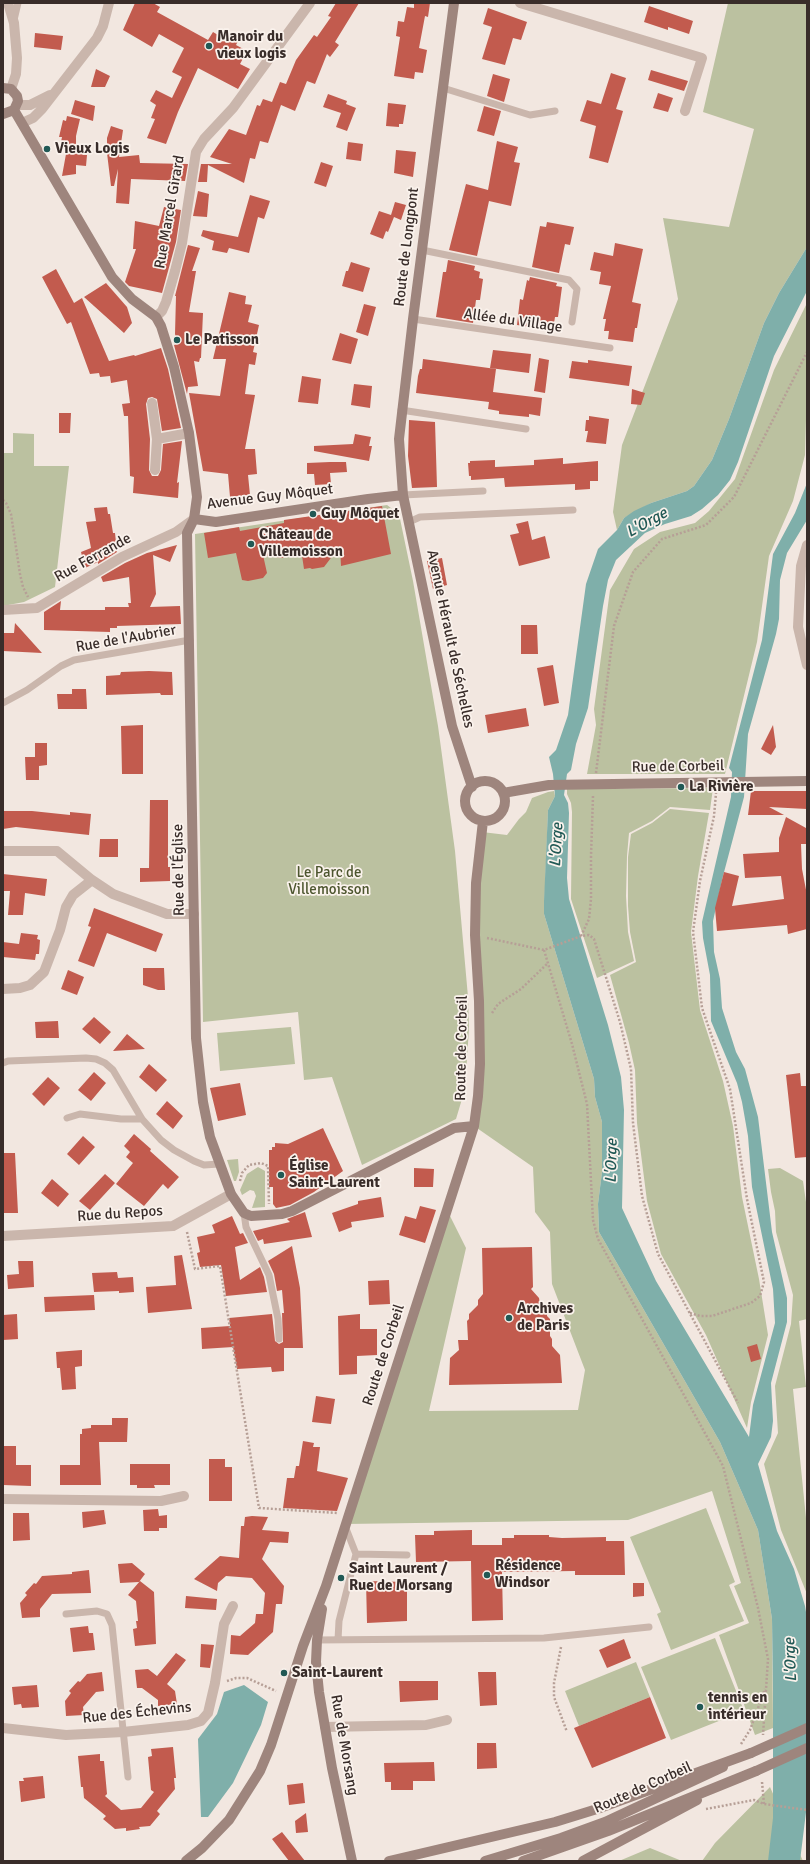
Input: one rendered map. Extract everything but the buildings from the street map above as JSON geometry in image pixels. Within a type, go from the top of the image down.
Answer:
[{"type":"main road","name":"Route de Longpont","points":[[403,495],[399,439],[401,410],[454,3]]},
{"type":"main road","name":"Avenue Guy Môquet","points":[[7,89],[17,96],[15,108],[22,123],[112,277],[132,299],[156,317],[161,326],[174,367],[189,434],[197,497],[194,519],[216,522],[403,495]]},
{"type":"main road","points":[[3,114],[15,108]]},
{"type":"main road","name":"Avenue Hérault de Séchelles","points":[[403,495],[452,726],[472,786]]},
{"type":"main road","name":"Rue de l'Église","points":[[194,519],[187,533],[196,1038],[203,1102],[210,1137],[230,1192],[244,1213]]},
{"type":"main road","name":"Rue de Corbeil","points":[[503,792],[549,785],[569,784],[807,781]]},
{"type":"main road","points":[[489,782],[499,787],[503,792],[505,803],[501,813],[493,820],[483,821],[473,817],[466,807],[466,796],[472,786],[477,783],[489,782]]},
{"type":"main road","name":"Route de Corbeil","points":[[186,1861],[202,1848],[229,1820],[260,1771],[271,1745],[303,1646],[326,1586],[474,1126],[480,1064],[480,1029],[475,935],[476,883],[483,821]]},
{"type":"main road","points":[[244,1213],[251,1216],[292,1211],[454,1128],[474,1126]]},
{"type":"main road","name":"Rue de Morsang","points":[[326,1586],[317,1640],[319,1684],[332,1768],[352,1861]]},
{"type":"main road","name":"Route de Corbeil","points":[[485,1861],[561,1838],[605,1822],[708,1775],[751,1752],[807,1728]]},
{"type":"main road","name":"Route de Corbeil","points":[[523,1861],[565,1847],[721,1786],[807,1748]]},
{"type":"main road","points":[[389,1861],[555,1822],[597,1809],[751,1752]]},
{"type":"main road","points":[[583,1861],[671,1815],[721,1786]]},
{"type":"street","points":[[7,89],[16,74],[16,42],[14,23],[8,3]]},
{"type":"street","points":[[22,123],[33,118],[42,109],[52,94],[97,38],[103,26],[109,3]]},
{"type":"street","name":"Rue Marcel Girard","points":[[156,317],[162,311],[166,302],[182,243],[196,152],[204,139],[232,108],[310,3]]},
{"type":"street","points":[[520,3],[702,58],[685,111]]},
{"type":"street","points":[[15,108],[30,105],[52,94]]},
{"type":"street","points":[[152,403],[157,439],[155,470]]},
{"type":"street","points":[[157,439],[189,434]]},
{"type":"street","name":"Rue Ferrande","points":[[3,610],[37,608],[115,560],[176,532],[194,519]]},
{"type":"street","points":[[807,545],[801,566],[798,627],[807,665]]},
{"type":"street","points":[[3,851],[57,851],[92,880],[113,894],[167,914],[194,914]]},
{"type":"street","points":[[3,989],[20,988],[30,985],[44,972],[60,930],[66,907],[73,895],[92,880]]},
{"type":"street","name":"Rue du Repos","points":[[3,1236],[173,1226],[185,1221],[230,1192]]},
{"type":"street","points":[[3,1499],[161,1501],[184,1496]]},
{"type":"street","name":"Rue des Échevins","points":[[3,1728],[66,1735],[123,1732],[188,1725],[201,1721],[208,1713],[215,1684],[224,1624],[233,1606]]},
{"type":"street","points":[[325,1727],[426,1725],[447,1720]]},
{"type":"lane","points":[[14,23],[18,3]]},
{"type":"lane","points":[[443,88],[530,115],[555,111]]},
{"type":"lane","points":[[422,250],[569,280],[577,289],[572,322]]},
{"type":"lane","name":"Allée du Village","points":[[413,319],[610,348]]},
{"type":"lane","points":[[401,410],[526,429]]},
{"type":"lane","points":[[403,495],[484,490]]},
{"type":"lane","points":[[409,522],[420,517],[573,510]]},
{"type":"lane","name":"Rue de l'Aubrier","points":[[4,701],[28,690],[61,666],[74,660],[190,640]]},
{"type":"lane","points":[[3,1063],[8,1061],[96,1059],[105,1063],[113,1070],[142,1119],[157,1137],[174,1150],[204,1165],[219,1164]]},
{"type":"lane","points":[[68,1118],[80,1114],[121,1119],[142,1119]]},
{"type":"lane","points":[[244,1213],[246,1227],[269,1275],[278,1319],[279,1339]]},
{"type":"lane","points":[[338,1640],[339,1621],[356,1554],[346,1520]]},
{"type":"lane","points":[[356,1554],[407,1555]]},
{"type":"lane","points":[[66,1614],[97,1611],[107,1614],[112,1624],[128,1777]]},
{"type":"lane","points":[[317,1640],[563,1637],[649,1627]]},
{"type":"path","points":[[581,936],[589,919],[591,899],[594,784],[614,626],[633,572],[662,539],[706,525],[734,498],[807,352]]},
{"type":"path","points":[[3,500],[11,514],[23,587],[37,608]]},
{"type":"path","points":[[690,1312],[700,1316],[712,1316],[751,1304],[760,1296],[764,1282],[747,1199],[730,1088],[702,1008],[693,932],[700,881],[714,816],[717,781]]},
{"type":"path","points":[[475,935],[544,950],[581,936],[589,935],[594,939],[620,1022],[631,1069],[633,1123],[642,1196],[658,1254],[738,1403]]},
{"type":"path","points":[[544,950],[572,1044],[587,1104],[593,1220],[598,1239],[723,1466],[758,1608],[768,1659],[764,1713]]},
{"type":"path","points":[[480,1029],[498,1004],[522,989],[548,963]]},
{"type":"path","points":[[230,1192],[239,1184],[242,1173],[249,1165],[262,1163],[268,1166],[269,1215]]},
{"type":"path","points":[[185,1221],[195,1269],[220,1266],[258,1508],[336,1513],[346,1520]]},
{"type":"path","points":[[563,1637],[554,1683],[554,1697],[567,1732]]},
{"type":"path","points":[[215,1684],[236,1678],[247,1678],[272,1690]]},
{"type":"path","points":[[740,1745],[750,1730],[767,1682]]},
{"type":"path","points":[[701,1810],[754,1800],[764,1804],[807,1810]]},
{"type":"green space","points":[[728,3],[807,3],[807,247],[779,293],[764,323],[729,419],[712,460],[694,486],[687,491],[651,503],[624,518],[617,530],[613,512],[622,445],[678,299],[663,218],[729,227],[754,129],[703,112]]},
{"type":"green space","points":[[807,303],[805,455],[793,501],[769,556],[757,642],[725,774],[587,774],[596,725],[594,709],[610,590],[634,549],[660,532],[695,523],[709,511],[735,479],[774,370]]},
{"type":"green space","points":[[13,433],[34,434],[34,466],[69,466],[55,587],[24,602],[3,606],[3,453],[13,453]]},
{"type":"green space","name":"Le Parc de Villemoisson","points":[[387,505],[399,514],[413,581],[438,726],[455,851],[468,997],[469,1028],[465,1089],[456,1119],[362,1165],[332,1077],[304,1080],[298,1012],[203,1022],[195,534]]},
{"type":"green space","points":[[713,788],[710,810],[670,807],[652,821],[629,833],[626,896],[628,932],[634,961],[597,978],[571,899],[572,812],[567,789]]},
{"type":"green space","points":[[554,791],[555,796],[548,810],[544,914],[594,1079],[595,1097],[602,1122],[602,1172],[598,1204],[599,1232],[720,1442],[758,1530],[772,1619],[773,1728],[755,1735],[719,1635],[749,1623],[734,1586],[741,1583],[712,1491],[628,1520],[345,1524],[447,1210],[466,1248],[429,1411],[578,1410],[585,1370],[552,1284],[550,1232],[535,1212],[533,1167],[474,1126],[478,1096],[475,935],[482,832],[507,835],[526,812],[532,798]]},
{"type":"green space","points":[[670,809],[709,813],[698,876],[691,932],[700,1010],[723,1081],[733,1126],[742,1197],[759,1279],[768,1335],[751,1402],[747,1428],[706,1335],[661,1254],[647,1201],[637,1123],[635,1070],[610,975],[636,962],[630,932],[628,906],[628,857],[631,834],[652,823]]},
{"type":"green space","points":[[291,1027],[295,1064],[220,1071],[217,1033]]},
{"type":"green space","points":[[238,1159],[239,1172],[236,1181],[234,1181],[227,1160]]},
{"type":"green space","points":[[258,1167],[265,1171],[265,1207],[252,1208],[256,1196],[254,1191],[250,1190],[242,1195],[240,1190],[247,1174]]},
{"type":"green space","points":[[780,1168],[803,1181],[807,1209],[807,1319],[799,1321],[806,1387],[793,1389],[807,1528],[807,1594],[781,1530],[764,1464],[778,1433],[775,1386],[791,1324],[793,1295],[776,1232],[775,1211],[768,1169]]},
{"type":"green space","points":[[706,1508],[735,1582],[729,1585],[744,1621],[671,1650],[657,1614],[661,1612],[630,1537]]},
{"type":"green space","points":[[715,1638],[744,1711],[671,1740],[641,1667]]},
{"type":"green space","points":[[636,1662],[650,1697],[579,1726],[565,1691]]},
{"type":"green space","points":[[770,1787],[803,1861],[702,1861],[715,1843]]},
{"type":"green space","points":[[650,1848],[682,1861],[619,1861]]},
{"type":"water","name":"L'Orge","points":[[807,247],[807,291],[774,356],[738,462],[730,480],[718,495],[702,509],[691,516],[665,524],[645,533],[616,560],[608,580],[603,606],[588,708],[576,744],[571,770],[567,774],[564,795],[568,803],[569,813],[567,878],[569,899],[608,1025],[621,1077],[624,1110],[622,1208],[656,1281],[749,1437],[753,1405],[775,1323],[773,1289],[752,1187],[748,1136],[742,1102],[737,1083],[711,1021],[710,975],[703,938],[702,922],[731,797],[732,772],[729,768],[762,640],[773,554],[795,513],[807,483],[807,520],[787,553],[780,580],[779,619],[748,734],[744,797],[723,876],[713,921],[714,952],[720,979],[722,1008],[736,1052],[745,1069],[758,1117],[772,1232],[787,1298],[787,1322],[771,1383],[773,1421],[771,1437],[758,1464],[777,1531],[794,1569],[807,1618],[807,1804],[800,1861],[768,1861],[773,1818],[772,1619],[758,1530],[720,1442],[599,1232],[598,1204],[602,1172],[602,1122],[595,1097],[594,1079],[544,914],[544,901],[548,810],[555,796],[553,774],[549,757],[556,750],[568,715],[586,584],[598,549],[617,530],[624,518],[634,511],[651,503],[687,491],[694,486],[712,460],[729,419],[764,323],[779,293]]},
{"type":"water","points":[[244,1685],[268,1702],[261,1725],[233,1783],[208,1817],[201,1817],[198,1739],[217,1714],[224,1692]]},
{"type":"place","name":"Manoir du vieux logis","points":[[209,46]]},
{"type":"place","name":"Vieux Logis","points":[[47,149]]},
{"type":"place","name":"Le Patisson","points":[[177,340]]},
{"type":"place","name":"Guy Môquet","points":[[313,514]]},
{"type":"place","name":"Château de Villemoisson","points":[[251,544]]},
{"type":"place","name":"La Rivière","points":[[681,787]]},
{"type":"place","name":"Église Saint-Laurent","points":[[281,1175]]},
{"type":"place","name":"Archives de Paris","points":[[509,1318]]},
{"type":"place","name":"Résidence Windsor","points":[[487,1575]]},
{"type":"place","name":"Saint Laurent / Rue de Morsang","points":[[341,1578]]},
{"type":"place","name":"Saint-Laurent","points":[[284,1673]]},
{"type":"place","name":"tennis en intérieur","points":[[700,1707]]}]
